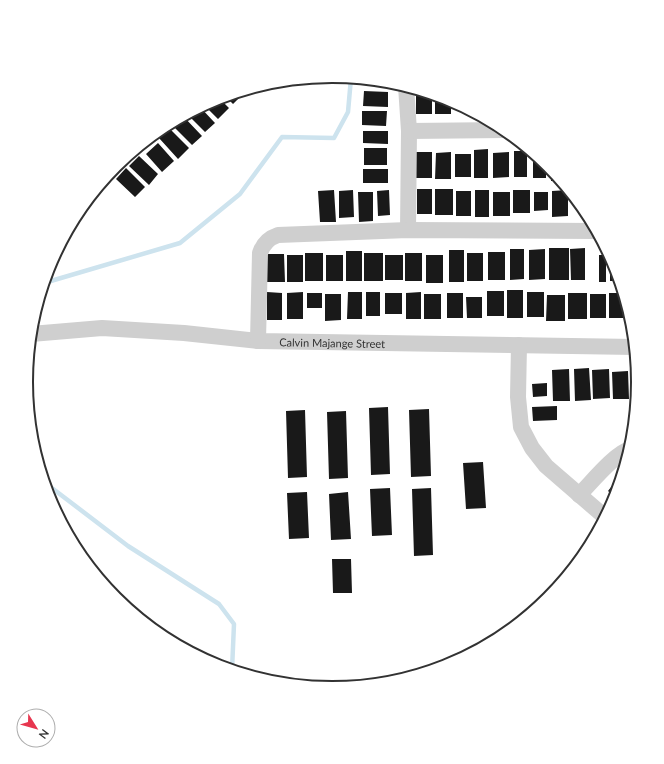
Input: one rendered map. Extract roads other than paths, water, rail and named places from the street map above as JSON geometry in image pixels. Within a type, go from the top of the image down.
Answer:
[{"type":"street","points":[[406,92],[409,130],[408,230]]},
{"type":"street","points":[[409,130],[493,130]]},
{"type":"street","points":[[258,341],[260,253],[266,242],[271,237],[278,235],[408,230],[590,231]]},
{"type":"street","name":"Calvin Majange Street","points":[[38,333],[102,328],[184,333],[258,341],[628,347]]},
{"type":"street","points":[[519,345],[518,397],[521,427],[532,448],[546,466],[600,513]]},
{"type":"street","points":[[579,495],[622,452]]},
{"type":"waterway","points":[[51,281],[180,243],[240,194],[282,137],[334,138],[348,112],[350,84]]},
{"type":"waterway","points":[[53,489],[128,546],[219,604],[234,624],[232,664]]}]
